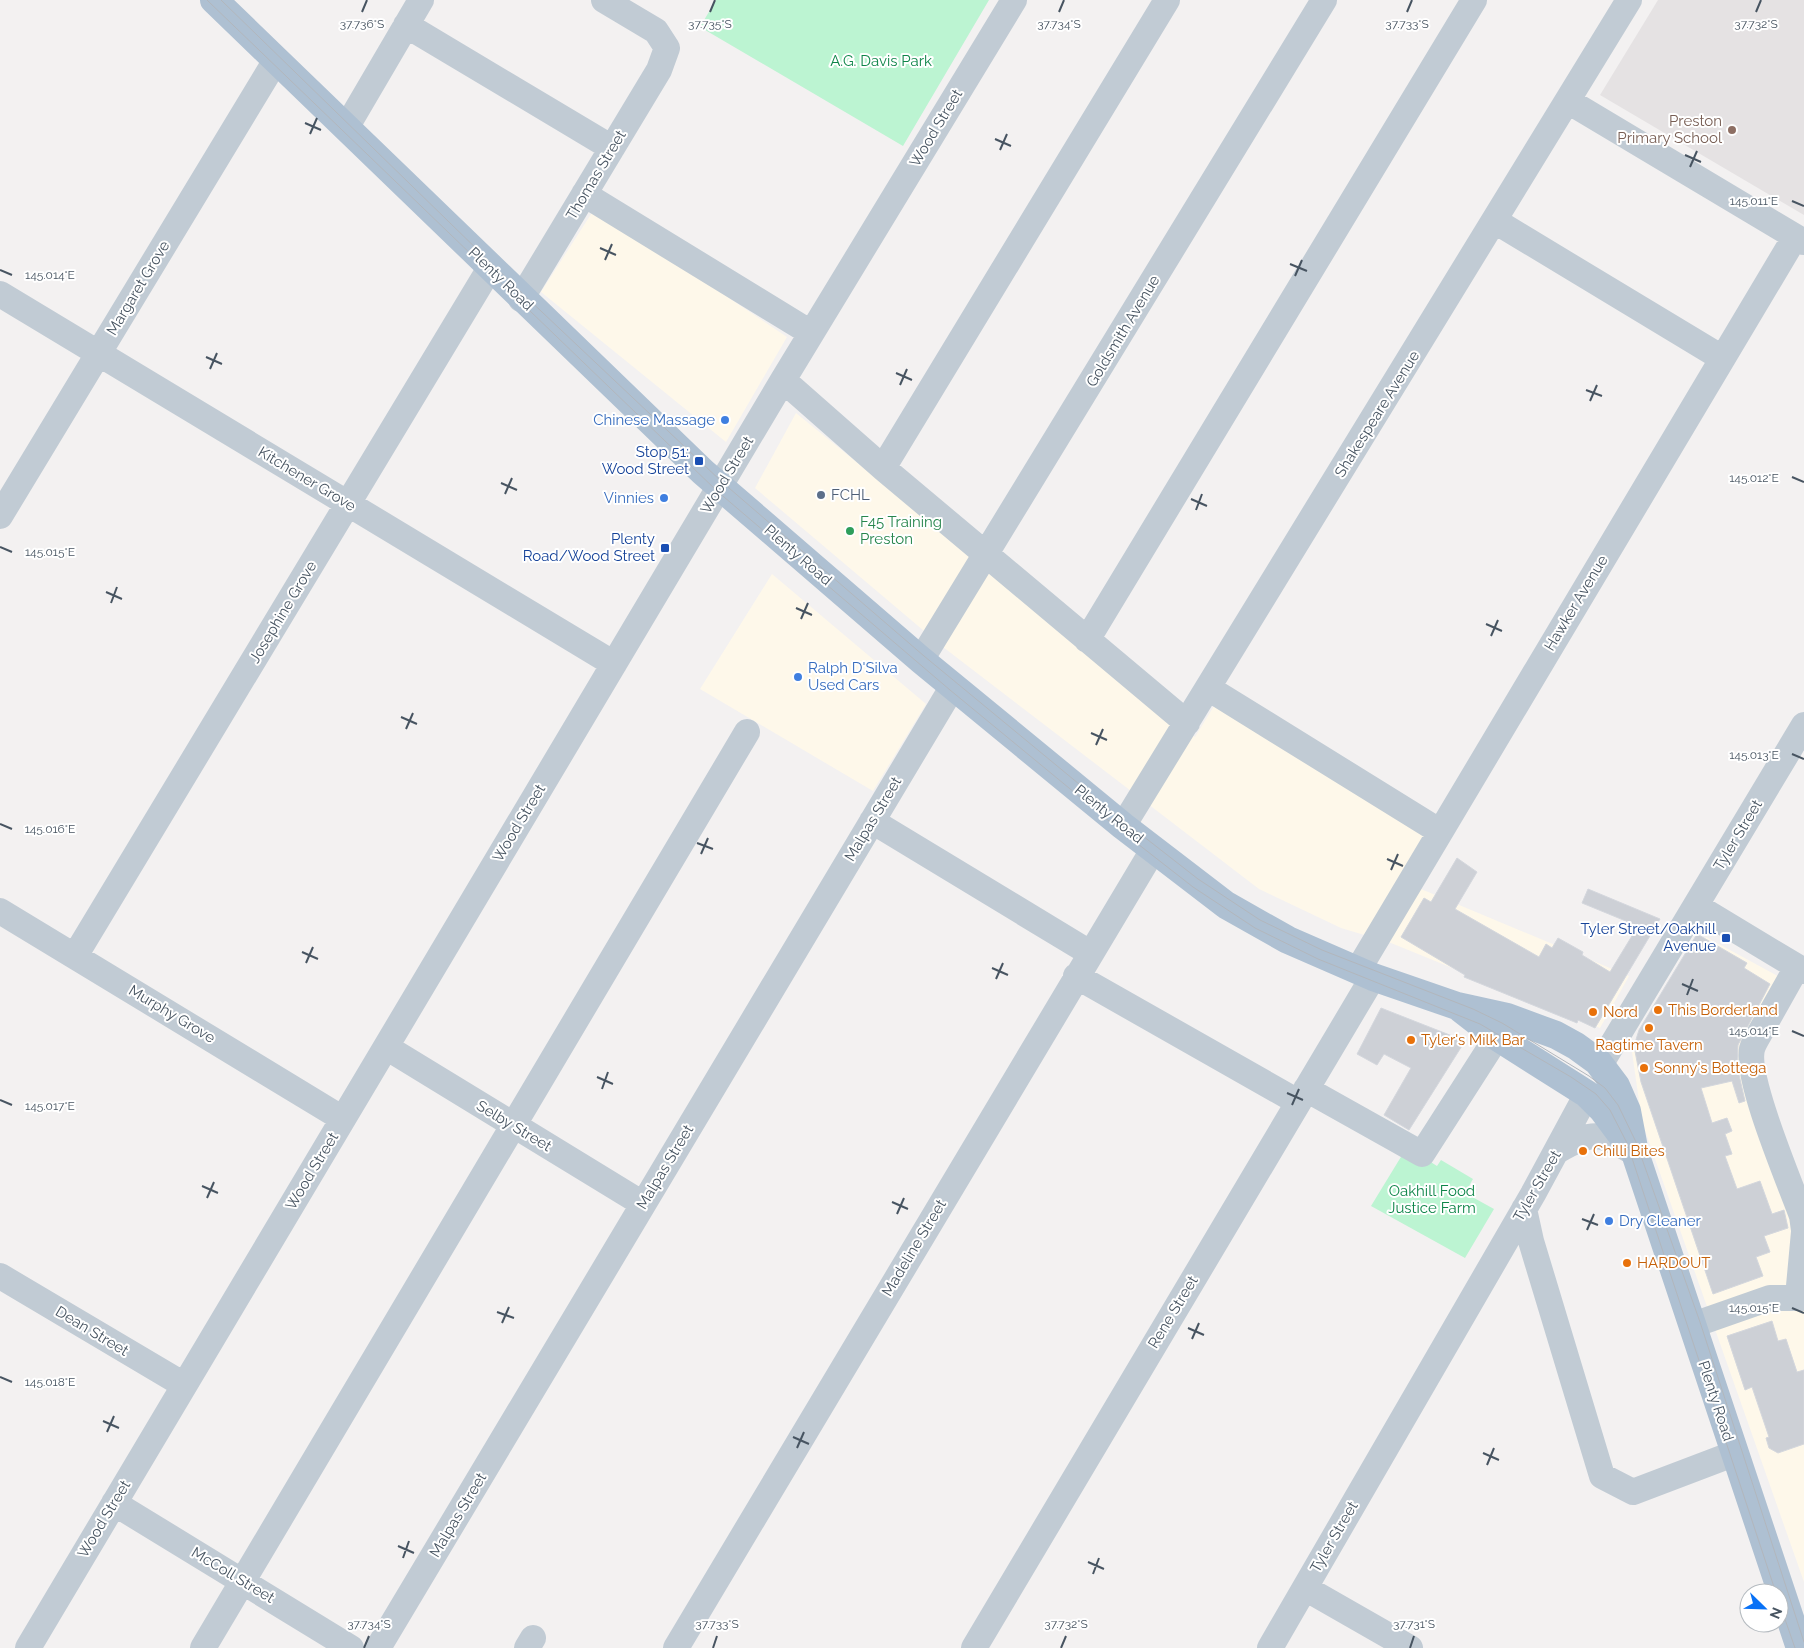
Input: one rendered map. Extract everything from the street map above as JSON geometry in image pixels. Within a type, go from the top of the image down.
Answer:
[{"type":"main road","name":"Plenty Road","points":[[214,0],[521,299],[719,487],[921,660],[1153,850],[1218,899],[1258,924],[1320,955],[1366,974],[1457,1006],[1507,1017],[1556,1035],[1590,1055],[1600,1065],[1612,1079],[1624,1101],[1635,1153],[1733,1454],[1800,1648]]},
{"type":"main road","name":"Plenty Road","points":[[1457,1006],[1497,1037],[1587,1094],[1602,1110],[1635,1153]]},
{"type":"main road","name":"Tyler Street","points":[[1587,1094],[1600,1065]]},
{"type":"street","points":[[346,128],[421,0]]},
{"type":"street","name":"Thomas Street","points":[[521,299],[659,70],[667,48],[656,31],[604,0]]},
{"type":"street","name":"Wood Street","points":[[28,1648],[811,333],[1014,0]]},
{"type":"street","points":[[883,468],[1167,0]]},
{"type":"street","name":"Goldsmith Avenue","points":[[921,660],[988,554],[1324,0]]},
{"type":"street","points":[[1087,640],[1474,0]]},
{"type":"street","name":"Shakespeare Avenue","points":[[1123,826],[1496,221],[1629,0]]},
{"type":"street","points":[[406,25],[612,148]]},
{"type":"street","name":"Margaret Grove","points":[[0,516],[276,60]]},
{"type":"street","points":[[1568,101],[1799,240]]},
{"type":"street","points":[[584,194],[811,333]]},
{"type":"street","points":[[1496,221],[1722,358]]},
{"type":"street","name":"Hawker Avenue","points":[[1366,974],[1439,831],[1722,358],[1799,240]]},
{"type":"street","name":"Josephine Grove","points":[[75,956],[490,268]]},
{"type":"street","name":"Kitchener Grove","points":[[0,294],[614,664]]},
{"type":"street","points":[[783,380],[883,468],[988,554],[1187,723]]},
{"type":"street","name":"Malpas Street","points":[[378,1648],[953,686]]},
{"type":"street","points":[[1208,688],[1439,831]]},
{"type":"street","name":"Tyler Street","points":[[1600,1065],[1804,726]]},
{"type":"street","points":[[203,1648],[747,732]]},
{"type":"street","points":[[872,821],[1090,954]]},
{"type":"street","name":"Madeline Street","points":[[676,1648],[1153,850]]},
{"type":"street","points":[[1692,1324],[1770,1298],[1801,1297],[1804,1231],[1802,1216],[1757,1090],[1752,1064],[1752,1050],[1757,1038],[1801,969],[1696,906]]},
{"type":"street","name":"Murphy Grove","points":[[0,910],[343,1119]]},
{"type":"street","name":"Rene Street","points":[[974,1648],[1302,1095],[1366,974]]},
{"type":"street","points":[[1076,976],[1302,1095],[1422,1154],[1497,1037]]},
{"type":"street","name":"Selby Street","points":[[386,1047],[643,1204]]},
{"type":"street","name":"Tyler Street","points":[[1270,1648],[1524,1209],[1587,1094]]},
{"type":"street","points":[[1557,1151],[1580,1139],[1600,1136],[1611,1139],[1635,1153]]},
{"type":"street","points":[[1524,1209],[1531,1241],[1602,1476],[1633,1492],[1733,1454]]},
{"type":"street","name":"Dean Street","points":[[0,1276],[184,1386]]},
{"type":"street","name":"McColl Street","points":[[114,1503],[351,1648]]},
{"type":"street","points":[[1305,1588],[1410,1648]]},
{"type":"shaded area","name":"Preston Primary School","points":[[1658,0],[1804,0],[1804,215],[1600,95]]},
{"type":"shaded area","points":[[595,208],[787,337],[726,442],[541,292]]},
{"type":"shaded area","points":[[796,413],[1195,737],[1222,693],[1451,831],[1421,889],[1629,976],[1600,1028],[1391,943],[1341,928],[1259,889],[943,647],[755,488]]},
{"type":"shaded area","points":[[772,574],[926,704],[873,791],[700,689]]},
{"type":"shaded area","points":[[1706,937],[1794,985],[1752,1050],[1804,1213],[1804,1582],[1642,1122],[1632,1052]]},
{"type":"green space","name":"A.G. Davis Park","points":[[716,0],[989,0],[903,146],[700,27]]},
{"type":"green space","name":"Oakhill Food Justice Farm","points":[[1407,1147],[1437,1166],[1441,1160],[1473,1179],[1465,1193],[1494,1209],[1465,1258],[1371,1206]]},
{"type":"building","points":[[1457,858],[1477,872],[1455,909],[1539,957],[1546,944],[1552,948],[1558,938],[1583,952],[1582,955],[1610,972],[1638,926],[1582,903],[1588,889],[1660,919],[1595,1028],[1578,1020],[1577,1023],[1464,977],[1465,975],[1401,937],[1424,898],[1431,902]]},
{"type":"building","points":[[1697,934],[1747,963],[1744,968],[1770,984],[1738,1045],[1737,1066],[1745,1101],[1739,1103],[1732,1081],[1701,1088],[1712,1123],[1727,1118],[1732,1131],[1725,1134],[1732,1154],[1725,1156],[1737,1189],[1760,1181],[1772,1214],[1784,1210],[1788,1228],[1764,1236],[1770,1252],[1756,1257],[1763,1276],[1713,1294],[1641,1082],[1634,1046],[1639,1030]]},
{"type":"building","points":[[1381,1008],[1465,1041],[1409,1130],[1384,1115],[1411,1068],[1384,1054],[1377,1065],[1357,1054]]},
{"type":"building","points":[[1772,1321],[1778,1341],[1786,1339],[1797,1372],[1804,1370],[1804,1444],[1778,1453],[1769,1448],[1766,1438],[1769,1437],[1752,1387],[1745,1390],[1727,1336]]},
{"type":"tram line","points":[[207,0],[717,491],[950,690],[1120,830],[1193,887],[1255,928],[1318,959],[1480,1024],[1571,1077],[1596,1094],[1610,1110],[1627,1143],[1773,1583]]},
{"type":"tram line","points":[[221,0],[524,295],[722,482],[924,656],[1125,822],[1198,879],[1260,920],[1322,950],[1473,1009],[1502,1023],[1589,1076],[1605,1088],[1618,1105],[1636,1142],[1700,1322],[1804,1642]]},
{"type":"tram line","points":[[1789,1631],[1795,1648]]},
{"type":"place","name":"Preston Primary School","points":[[1732,130]]},
{"type":"place","name":"Chinese Massage","points":[[725,420]]},
{"type":"place","name":"Stop 51: Wood Street","points":[[699,461]]},
{"type":"place","name":"FCHL","points":[[821,495]]},
{"type":"place","name":"Vinnies","points":[[664,498]]},
{"type":"place","name":"F45 Training Preston","points":[[850,531]]},
{"type":"place","name":"Plenty Road/Wood Street","points":[[665,548]]},
{"type":"place","name":"Ralph D'Silva Used Cars","points":[[798,677]]},
{"type":"place","name":"Tyler Street/Oakhill Avenue","points":[[1726,938]]},
{"type":"place","name":"This Borderland","points":[[1658,1010]]},
{"type":"place","name":"Nord","points":[[1593,1012]]},
{"type":"place","name":"Ragtime Tavern","points":[[1649,1028]]},
{"type":"place","name":"Tyler's Milk Bar","points":[[1411,1040]]},
{"type":"place","name":"Sonny's Bottega","points":[[1644,1068]]},
{"type":"place","name":"Chilli Bites","points":[[1583,1151]]},
{"type":"place","name":"Dry Cleaner","points":[[1609,1221]]},
{"type":"place","name":"HARDOUT","points":[[1627,1263]]}]
